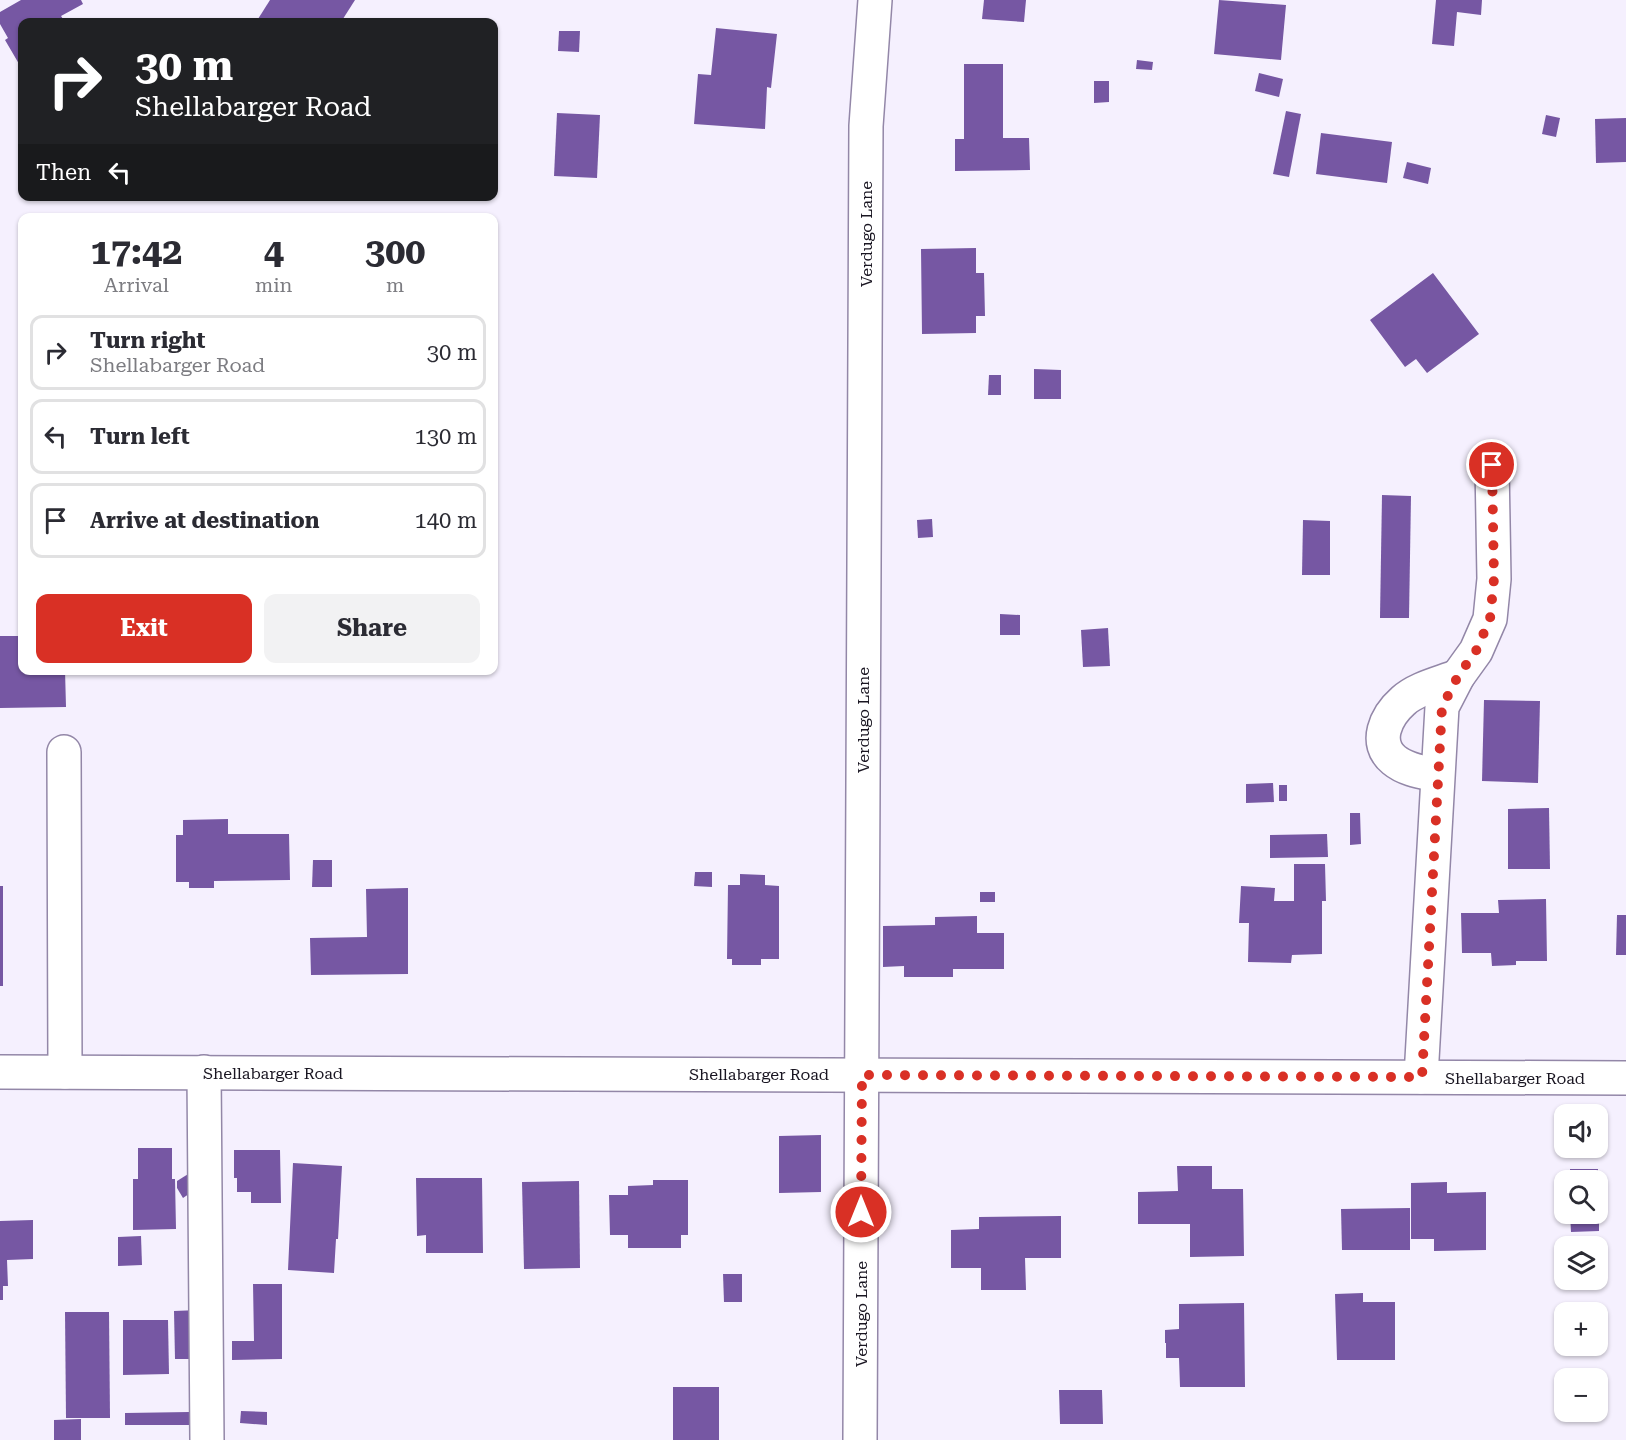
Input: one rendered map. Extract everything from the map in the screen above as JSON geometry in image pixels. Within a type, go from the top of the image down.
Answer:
[{"type":"street","name":"Verdugo Lane","points":[[860,1440],[866,126],[875,0]]},
{"type":"street","points":[[1422,1077],[1442,707],[1458,676],[1476,651],[1490,619],[1494,579],[1492,465]]},
{"type":"street","points":[[1437,775],[1409,768],[1395,760],[1385,750],[1383,730],[1392,713],[1404,699],[1458,676]]},
{"type":"street","points":[[64,752],[65,1072]]},
{"type":"street","name":"Shellabarger Road","points":[[0,1072],[1626,1078]]},
{"type":"street","points":[[204,1072],[207,1440]]},
{"type":"building","points":[[21,0],[81,0],[83,4],[61,16],[62,18],[18,18],[18,62],[5,40],[8,38],[0,24],[0,12]]},
{"type":"building","points":[[270,0],[355,0],[344,18],[259,18]]},
{"type":"building","points":[[984,0],[1026,0],[1024,22],[982,19]]},
{"type":"building","points":[[1219,0],[1286,5],[1281,60],[1214,54]]},
{"type":"building","points":[[1436,0],[1482,0],[1481,15],[1457,12],[1454,46],[1432,44]]},
{"type":"building","points":[[716,28],[777,34],[771,88],[767,87],[765,129],[694,124],[698,74],[711,75]]},
{"type":"building","points":[[559,31],[580,31],[579,52],[558,51]]},
{"type":"building","points":[[1137,60],[1153,62],[1152,70],[1136,69]]},
{"type":"building","points":[[964,64],[1003,64],[1003,138],[1029,138],[1030,170],[955,171],[955,139],[964,139]]},
{"type":"building","points":[[1259,73],[1283,79],[1279,97],[1255,91]]},
{"type":"building","points":[[1094,81],[1109,81],[1109,102],[1094,103]]},
{"type":"building","points":[[1286,111],[1301,114],[1289,177],[1273,174]]},
{"type":"building","points":[[557,113],[600,115],[597,178],[554,176]]},
{"type":"building","points":[[1546,115],[1560,118],[1556,137],[1542,134]]},
{"type":"building","points":[[1626,118],[1626,162],[1596,163],[1595,119]]},
{"type":"building","points":[[1321,133],[1392,142],[1387,183],[1316,174]]},
{"type":"building","points":[[1407,162],[1431,168],[1428,184],[1403,178]]},
{"type":"building","points":[[976,248],[976,273],[984,273],[985,316],[976,316],[976,333],[922,334],[921,249]]},
{"type":"building","points":[[1433,273],[1479,334],[1427,373],[1416,359],[1405,367],[1370,320]]},
{"type":"building","points":[[1034,369],[1061,370],[1061,399],[1034,399]]},
{"type":"building","points":[[989,375],[1001,375],[1001,395],[988,395]]},
{"type":"building","points":[[1382,495],[1411,496],[1409,618],[1380,618]]},
{"type":"building","points":[[932,519],[933,537],[918,538],[917,520]]},
{"type":"building","points":[[1303,520],[1330,521],[1330,575],[1302,575]]},
{"type":"building","points":[[1000,614],[1020,615],[1020,635],[1000,635]]},
{"type":"building","points":[[1108,628],[1110,666],[1083,667],[1081,630]]},
{"type":"building","points":[[0,636],[18,636],[18,675],[65,675],[66,707],[0,708]]},
{"type":"building","points":[[1484,700],[1540,701],[1538,783],[1482,781]]},
{"type":"building","points":[[1273,783],[1274,802],[1246,803],[1246,784]]},
{"type":"building","points":[[1279,785],[1287,785],[1287,801],[1279,801]]},
{"type":"building","points":[[1549,808],[1550,869],[1508,869],[1508,809]]},
{"type":"building","points":[[1350,813],[1360,813],[1361,844],[1350,845]]},
{"type":"building","points":[[228,819],[228,834],[289,834],[290,880],[214,881],[214,888],[189,888],[189,882],[176,882],[176,835],[183,835],[183,820]]},
{"type":"building","points":[[1327,834],[1328,857],[1270,858],[1270,835]]},
{"type":"building","points":[[313,860],[332,860],[332,887],[312,887]]},
{"type":"building","points":[[1294,864],[1325,864],[1326,901],[1322,901],[1322,954],[1292,955],[1291,963],[1248,962],[1249,923],[1239,923],[1241,886],[1275,888],[1274,901],[1294,901]]},
{"type":"building","points":[[695,872],[712,872],[712,887],[694,886]]},
{"type":"building","points":[[740,874],[765,875],[765,885],[779,886],[779,959],[761,959],[761,965],[732,965],[732,959],[727,959],[728,885],[740,885]]},
{"type":"building","points":[[0,886],[3,886],[3,986],[0,986]]},
{"type":"building","points":[[408,888],[408,974],[311,975],[310,938],[367,937],[366,889]]},
{"type":"building","points":[[980,892],[995,892],[995,902],[980,902]]},
{"type":"building","points":[[1546,899],[1547,961],[1516,961],[1516,965],[1492,966],[1491,953],[1462,953],[1461,913],[1499,913],[1498,900]]},
{"type":"building","points":[[1617,915],[1626,915],[1626,955],[1616,955]]},
{"type":"building","points":[[977,916],[977,933],[1004,933],[1004,969],[953,969],[953,977],[904,977],[904,966],[883,967],[883,926],[935,925],[935,917]]},
{"type":"building","points":[[821,1135],[821,1192],[779,1193],[779,1136]]},
{"type":"building","points":[[138,1148],[172,1148],[176,1229],[133,1230],[133,1179],[138,1179]]},
{"type":"building","points":[[234,1150],[280,1150],[281,1203],[251,1203],[251,1192],[237,1192],[237,1178],[234,1178]]},
{"type":"building","points":[[293,1163],[342,1166],[334,1273],[288,1270]]},
{"type":"building","points":[[1177,1166],[1212,1166],[1212,1189],[1243,1189],[1244,1256],[1190,1257],[1190,1224],[1138,1224],[1138,1192],[1178,1191]]},
{"type":"building","points":[[1570,1169],[1598,1169],[1598,1170]]},
{"type":"building","points":[[193,1171],[202,1185],[183,1198],[177,1188],[177,1181]]},
{"type":"building","points":[[416,1178],[482,1178],[483,1253],[426,1253],[426,1235],[417,1236]]},
{"type":"building","points":[[653,1180],[688,1180],[688,1235],[681,1235],[681,1248],[628,1248],[628,1235],[610,1235],[609,1195],[628,1195],[628,1186],[653,1185]]},
{"type":"building","points":[[579,1181],[580,1268],[524,1269],[522,1182]]},
{"type":"building","points":[[1447,1182],[1447,1193],[1486,1192],[1486,1250],[1434,1251],[1434,1239],[1411,1239],[1411,1183]]},
{"type":"building","points":[[1410,1208],[1410,1250],[1342,1250],[1341,1209]]},
{"type":"building","points":[[1061,1216],[1061,1258],[1025,1258],[1026,1290],[981,1290],[981,1268],[951,1268],[951,1230],[979,1229],[979,1217]]},
{"type":"building","points":[[33,1220],[33,1259],[7,1260],[8,1286],[3,1286],[3,1300],[0,1300],[0,1221]]},
{"type":"building","points":[[1571,1224],[1599,1224],[1599,1231],[1571,1232]]},
{"type":"building","points":[[141,1236],[142,1265],[118,1266],[118,1237]]},
{"type":"building","points":[[723,1274],[742,1274],[742,1302],[724,1302]]},
{"type":"building","points":[[253,1284],[282,1284],[282,1359],[232,1360],[232,1341],[254,1341]]},
{"type":"building","points":[[1363,1293],[1363,1302],[1395,1302],[1395,1360],[1337,1360],[1335,1294]]},
{"type":"building","points":[[1244,1303],[1245,1387],[1180,1387],[1179,1358],[1166,1358],[1165,1343],[1165,1330],[1179,1329],[1179,1304]]},
{"type":"building","points":[[199,1310],[200,1359],[175,1359],[174,1311]]},
{"type":"building","points":[[65,1312],[109,1312],[110,1418],[66,1418]]},
{"type":"building","points":[[123,1320],[168,1320],[169,1374],[123,1375]]},
{"type":"building","points":[[673,1387],[719,1387],[719,1440],[673,1440]]},
{"type":"building","points":[[1059,1390],[1102,1390],[1103,1424],[1060,1424]]},
{"type":"building","points":[[241,1411],[267,1412],[267,1425],[240,1423]]},
{"type":"building","points":[[189,1412],[189,1425],[125,1425],[125,1413]]},
{"type":"building","points":[[81,1419],[81,1440],[54,1440],[54,1420]]},
{"type":"route","points":[[861,1212],[862,1075],[1422,1077],[1442,707],[1458,676],[1476,651],[1490,619],[1494,579],[1492,465]]}]
